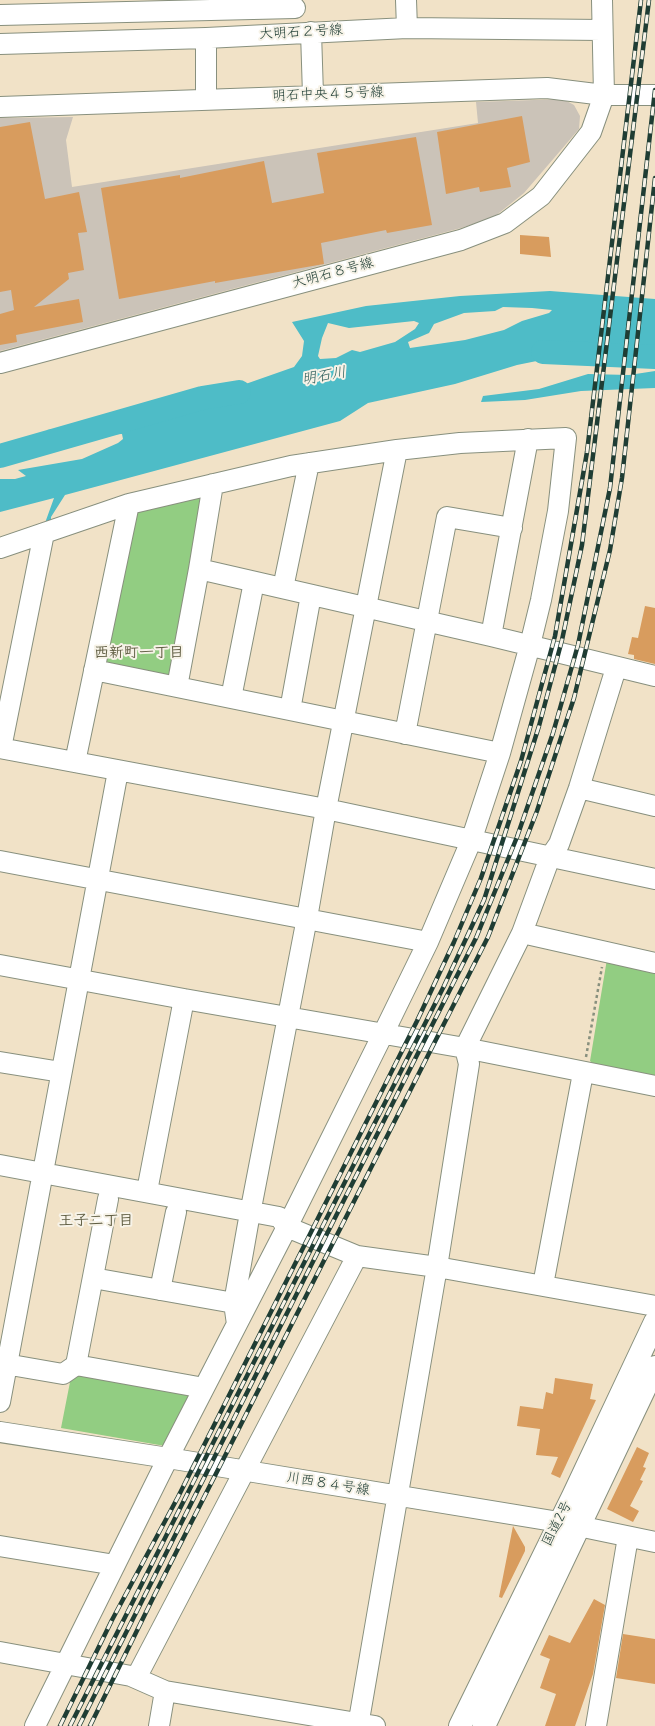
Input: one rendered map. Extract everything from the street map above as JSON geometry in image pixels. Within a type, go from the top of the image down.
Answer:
[{"type":"highway","name":"国道2号","points":[[484,1726],[655,1322]]},
{"type":"highway","name":"国道2号","points":[[460,1726],[655,1367]]},
{"type":"street","points":[[406,0],[407,28]]},
{"type":"street","points":[[602,0],[604,95]]},
{"type":"street","points":[[0,15],[295,4],[304,33],[313,95]]},
{"type":"street","name":"大明石２号線","points":[[0,44],[206,38],[407,28],[602,30]]},
{"type":"street","points":[[206,38],[206,99]]},
{"type":"street","name":"明石中央４５号線","points":[[0,107],[547,88],[604,95],[655,95]]},
{"type":"street","name":"大明石８号線","points":[[0,363],[461,240],[505,223],[541,196],[591,132],[604,95]]},
{"type":"street","points":[[0,548],[129,504],[309,463],[397,450],[528,439],[566,438],[558,511],[541,600],[500,753],[471,841],[428,942],[383,1034],[114,1565],[35,1726]]},
{"type":"street","points":[[491,636],[528,439]]},
{"type":"street","points":[[237,1324],[234,1304],[249,1218],[307,918],[326,810],[397,450]]},
{"type":"street","points":[[283,588],[309,463]]},
{"type":"street","points":[[177,687],[199,569],[212,484]]},
{"type":"street","points":[[76,762],[129,504]]},
{"type":"street","points":[[404,734],[447,517],[512,528]]},
{"type":"street","points":[[44,533],[0,748],[326,810],[655,879]]},
{"type":"street","points":[[199,569],[530,645],[616,668],[655,676]]},
{"type":"street","points":[[231,698],[254,582]]},
{"type":"street","points":[[290,710],[311,595]]},
{"type":"street","points":[[0,1652],[136,1678],[165,1692],[364,1725],[397,1496],[437,1267],[469,1064],[465,1048],[522,933],[550,857],[559,844],[579,788],[616,668]]},
{"type":"street","points":[[94,670],[500,753]]},
{"type":"street","points":[[0,1402],[4,1364],[118,771]]},
{"type":"street","points":[[579,788],[655,806]]},
{"type":"street","points":[[0,861],[97,878],[428,942]]},
{"type":"street","points":[[522,933],[655,963]]},
{"type":"street","points":[[0,965],[465,1048],[583,1073],[655,1086]]},
{"type":"street","points":[[147,1191],[184,999]]},
{"type":"street","points":[[0,1062],[61,1072]]},
{"type":"street","points":[[544,1285],[583,1073]]},
{"type":"street","points":[[0,1165],[147,1191],[249,1218],[275,1228],[287,1226],[357,1256],[437,1267],[655,1306]]},
{"type":"street","points":[[4,1364],[63,1374],[76,1365],[108,1199]]},
{"type":"street","points":[[160,1290],[176,1212]]},
{"type":"street","points":[[136,1678],[243,1470],[357,1256]]},
{"type":"street","points":[[93,1278],[234,1304]]},
{"type":"street","points":[[76,1365],[204,1388]]},
{"type":"street","name":"川西８４号線","points":[[0,1432],[243,1470],[568,1525],[655,1542]]},
{"type":"street","points":[[596,1726],[628,1537]]},
{"type":"street","points":[[0,1546],[114,1565]]},
{"type":"street","points":[[159,1726],[165,1692]]},
{"type":"path","points":[[583,1073],[605,952]]},
{"type":"shaded area","points":[[563,99],[574,105],[580,116],[579,129],[524,193],[494,217],[461,228],[0,351],[0,118],[73,117],[66,140],[72,187],[478,123],[476,102]]},
{"type":"green space","points":[[202,495],[172,673],[164,679],[105,665],[133,510]]},
{"type":"green space","points":[[607,959],[655,970],[655,1077],[596,1066],[590,1061]]},
{"type":"green space","points":[[78,1373],[191,1393],[165,1446],[61,1428],[71,1377]]},
{"type":"water","points":[[550,291],[655,299],[655,364],[644,358],[581,352],[517,365],[455,384],[368,403],[340,421],[65,495],[51,517],[51,521],[45,523],[54,498],[0,512],[0,479],[15,479],[26,476],[18,470],[82,459],[118,443],[123,439],[122,434],[76,436],[48,432],[47,430],[113,420],[131,420],[159,399],[170,401],[180,407],[294,367],[302,356],[304,341],[292,322],[366,306],[460,296]],"holes":[[[503,307],[552,310],[549,313],[522,321],[504,330],[465,340],[410,348],[408,342],[429,333],[434,324],[464,313],[495,311]],[[414,321],[419,323],[415,329],[395,342],[360,352],[352,350],[336,358],[320,359],[318,356],[322,338],[328,323],[349,328]]]},
{"type":"water","points":[[655,371],[655,388],[581,391],[525,400],[481,402],[483,396],[539,389],[588,374],[629,375]]},
{"type":"building","points":[[522,116],[530,162],[507,168],[511,187],[480,192],[479,187],[446,194],[437,132]]},
{"type":"building","points":[[30,122],[45,199],[79,192],[87,232],[78,233],[84,270],[68,273],[69,279],[34,307],[79,299],[83,322],[16,335],[17,342],[0,345],[0,314],[14,310],[11,290],[0,292],[0,127]]},
{"type":"building","points":[[416,137],[432,225],[387,233],[386,230],[321,243],[324,264],[215,283],[215,281],[119,299],[101,188],[180,175],[180,178],[264,161],[272,203],[324,193],[317,153]]},
{"type":"building","points":[[520,235],[549,237],[551,257],[520,254]]},
{"type":"building","points":[[645,606],[655,608],[655,664],[634,659],[634,655],[628,654],[632,637],[638,638]]},
{"type":"building","points":[[555,1378],[593,1384],[590,1399],[596,1400],[560,1478],[551,1474],[558,1457],[536,1455],[540,1429],[517,1426],[520,1406],[543,1409],[546,1392],[553,1394]]},
{"type":"building","points":[[637,1447],[649,1453],[643,1467],[646,1468],[640,1480],[643,1481],[630,1506],[639,1511],[633,1522],[607,1509]]},
{"type":"building","points":[[513,1526],[525,1547],[525,1551],[502,1598],[499,1597]]},
{"type":"building","points":[[594,1599],[605,1605],[593,1674],[575,1726],[545,1726],[556,1694],[540,1688],[550,1659],[540,1655],[549,1635],[570,1643]]},
{"type":"building","points":[[623,1634],[655,1639],[655,1684],[616,1678]]},
{"type":"waterway","name":"明石川","points":[[543,352],[655,357]]},
{"type":"waterway","name":"明石川","points":[[0,456],[202,398],[239,392]]},
{"type":"railway","points":[[60,1726],[112,1620],[178,1497],[417,1021],[454,942],[481,878],[521,761],[555,636],[587,452],[641,0]]},
{"type":"railway","points":[[70,1726],[444,986],[484,900],[539,726],[562,640],[582,545],[649,0]]},
{"type":"railway","points":[[79,1726],[476,938],[517,837],[553,733],[578,645],[610,488],[655,90]]},
{"type":"railway","points":[[90,1726],[155,1594],[488,937],[537,811],[574,698],[610,550],[622,478],[655,178]]},
{"type":"district","name":"西新町一丁目","points":[[139,654]]},
{"type":"district","name":"王子二丁目","points":[[96,1222]]}]
